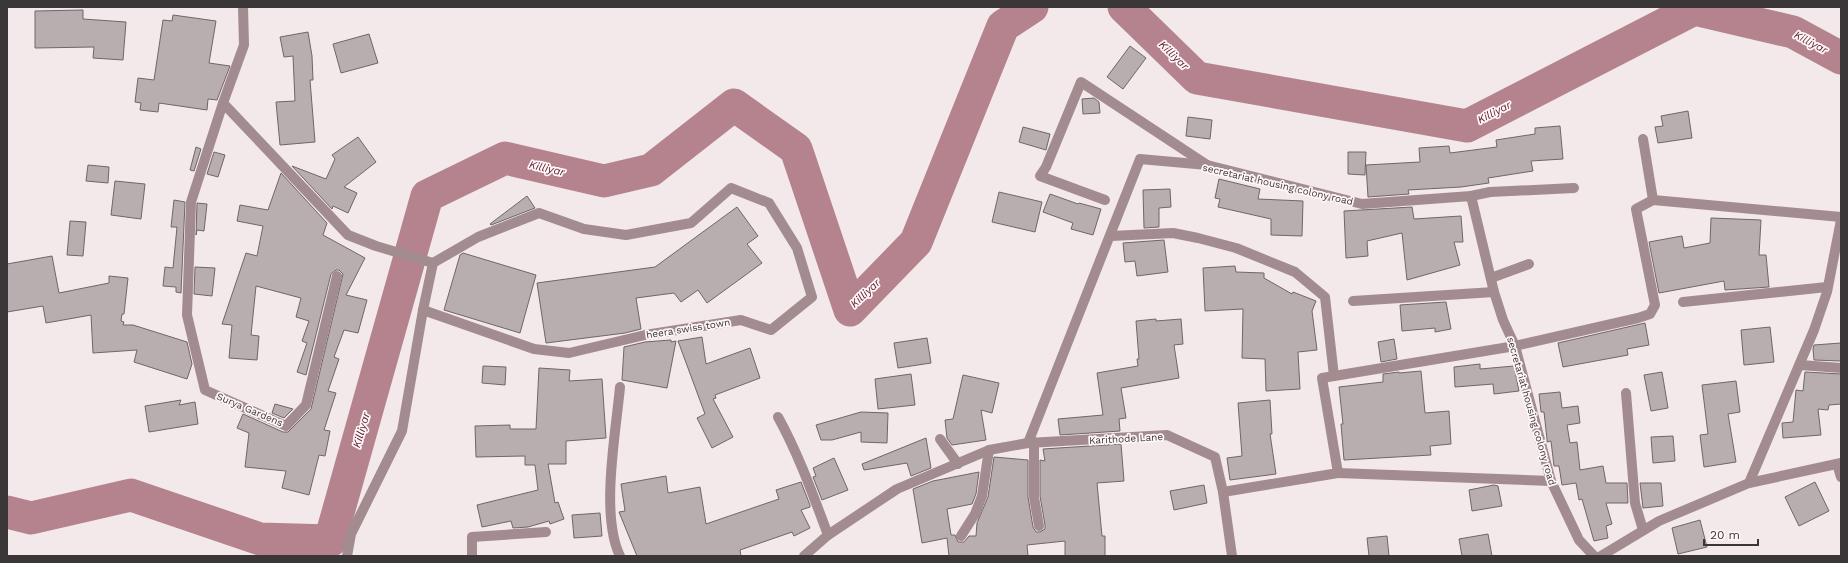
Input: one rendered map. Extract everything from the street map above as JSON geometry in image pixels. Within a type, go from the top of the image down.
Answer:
[{"type":"street","name":"Surya Gardens","points":[[243,7],[244,45],[223,103],[191,202],[187,315],[205,390],[286,426],[306,405],[337,276]]},
{"type":"street","points":[[1105,200],[1040,176],[1046,167],[1081,82],[1207,165]]},
{"type":"street","points":[[223,103],[348,235],[376,246],[433,263],[423,310],[402,431],[351,534],[347,556]]},
{"type":"street","points":[[1643,139],[1653,200]]},
{"type":"street","name":"secretariat housing colony road","points":[[1031,443],[1076,322],[1111,236],[1132,176],[1140,159],[1207,165],[1362,204],[1471,196],[1494,292],[1503,320],[1515,346],[1551,481],[1579,540],[1594,556]]},
{"type":"street","name":"heera swiss town","points":[[423,310],[534,349],[569,352],[645,335],[741,320],[771,330],[812,297],[797,248],[770,203],[731,188],[691,223],[626,235],[584,229],[539,213],[478,237],[433,263]]},
{"type":"street","points":[[1471,196],[1490,192],[1574,188]]},
{"type":"street","points":[[1338,473],[1322,378],[1515,346],[1650,314],[1655,305],[1636,209],[1653,200],[1841,217]]},
{"type":"street","points":[[1749,483],[1814,330],[1828,287],[1841,220]]},
{"type":"street","points":[[1111,236],[1173,233],[1236,248],[1295,272],[1325,297],[1334,376]]},
{"type":"street","points":[[1491,278],[1529,264]]},
{"type":"street","points":[[1683,302],[1828,287]]},
{"type":"street","points":[[1353,301],[1494,292]]},
{"type":"street","points":[[1800,365],[1841,368]]},
{"type":"street","points":[[620,386],[610,504],[614,545],[620,556]]},
{"type":"street","points":[[1626,393],[1634,502],[1642,530]]},
{"type":"street","points":[[778,417],[791,440],[807,476],[828,535]]},
{"type":"street","name":"Karithode Lane","points":[[1031,443],[1167,435],[1215,457],[1223,492],[1232,556]]},
{"type":"street","points":[[940,439],[958,464]]},
{"type":"street","points":[[804,556],[828,535],[897,489],[989,450],[1031,443],[1034,497],[1039,526]]},
{"type":"street","points":[[961,536],[975,514],[982,496],[989,450]]},
{"type":"street","points":[[1601,556],[1659,521],[1749,483],[1839,464],[1841,477]]},
{"type":"street","points":[[1223,492],[1338,473],[1551,481]]},
{"type":"street","points":[[472,556],[472,537],[546,532]]},
{"type":"building","points":[[83,10],[83,19],[126,22],[123,60],[93,58],[94,47],[35,48],[35,11]]},
{"type":"building","points":[[173,15],[216,21],[209,63],[230,66],[217,100],[208,99],[207,110],[159,103],[158,112],[140,110],[141,103],[135,102],[138,78],[154,80],[163,20],[172,21]]},
{"type":"building","points":[[308,32],[312,56],[313,80],[310,80],[315,142],[280,145],[276,102],[295,101],[293,56],[284,57],[280,37]]},
{"type":"building","points":[[369,34],[378,63],[341,73],[333,44]]},
{"type":"building","points":[[1130,46],[1146,58],[1123,89],[1107,77]]},
{"type":"building","points":[[1094,98],[1099,102],[1100,113],[1083,114],[1082,99]]},
{"type":"building","points":[[1688,111],[1692,138],[1658,143],[1655,127],[1663,126],[1661,116]]},
{"type":"building","points":[[1188,117],[1212,120],[1210,139],[1186,136]]},
{"type":"building","points":[[1560,126],[1563,159],[1531,161],[1533,171],[1488,178],[1489,183],[1461,187],[1408,190],[1409,194],[1368,197],[1366,165],[1420,162],[1419,148],[1449,146],[1450,153],[1497,147],[1496,140],[1535,134],[1535,128]]},
{"type":"building","points":[[1023,127],[1050,134],[1046,150],[1019,142]]},
{"type":"building","points":[[358,137],[376,162],[344,187],[357,193],[348,213],[333,206],[332,209],[292,166],[326,179],[335,159],[332,155]]},
{"type":"building","points":[[196,147],[201,149],[194,171],[190,170]]},
{"type":"building","points":[[214,152],[225,155],[218,177],[207,174]]},
{"type":"building","points":[[1348,152],[1366,152],[1365,175],[1348,174]]},
{"type":"building","points":[[88,165],[109,167],[108,183],[86,181]]},
{"type":"building","points":[[281,173],[327,223],[323,235],[365,258],[346,295],[367,300],[358,333],[344,330],[334,357],[339,359],[328,391],[336,393],[324,430],[330,431],[325,456],[319,455],[309,495],[282,488],[286,471],[245,467],[249,433],[237,428],[243,414],[283,432],[288,432],[311,409],[343,274],[339,270],[336,270],[331,274],[306,375],[297,372],[307,343],[302,341],[309,321],[296,317],[301,298],[256,286],[251,335],[259,336],[257,360],[229,358],[232,325],[222,324],[246,253],[257,256],[263,226],[237,221],[240,205],[268,210]]},
{"type":"building","points":[[1219,179],[1260,189],[1258,199],[1303,201],[1302,236],[1271,235],[1271,219],[1218,207],[1220,199],[1215,198]]},
{"type":"building","points":[[115,181],[145,184],[141,219],[111,215]]},
{"type":"building","points":[[1170,189],[1171,207],[1159,208],[1159,227],[1144,228],[1143,190]]},
{"type":"building","points":[[999,192],[1042,202],[1035,232],[992,222]]},
{"type":"building","points":[[1050,194],[1078,204],[1101,209],[1093,235],[1071,229],[1073,223],[1043,212]]},
{"type":"building","points":[[527,196],[535,208],[491,225],[490,224]]},
{"type":"building","points":[[174,200],[185,202],[181,293],[176,292],[176,287],[163,286],[165,267],[173,268],[177,227],[171,227]]},
{"type":"building","points":[[197,203],[207,204],[204,231],[197,230],[196,235]]},
{"type":"building","points":[[737,207],[758,236],[747,244],[762,263],[707,303],[698,290],[681,302],[674,293],[636,298],[641,329],[625,333],[546,343],[537,283],[655,267]]},
{"type":"building","points":[[1412,207],[1414,219],[1461,216],[1463,242],[1454,242],[1460,265],[1407,280],[1402,233],[1367,241],[1368,256],[1346,258],[1344,211]]},
{"type":"building","points":[[1711,218],[1761,220],[1759,255],[1766,255],[1769,287],[1725,290],[1724,281],[1659,293],[1649,242],[1682,236],[1684,248],[1710,243]]},
{"type":"building","points":[[70,221],[86,222],[83,256],[67,255]]},
{"type":"building","points":[[1164,240],[1168,272],[1137,276],[1135,261],[1125,262],[1123,243]]},
{"type":"building","points":[[463,253],[536,275],[520,333],[444,310],[460,255]]},
{"type":"building","points":[[52,256],[59,293],[109,283],[109,276],[128,278],[124,314],[122,314],[121,321],[124,322],[123,325],[133,325],[187,342],[192,364],[187,379],[134,362],[137,350],[93,353],[91,315],[46,323],[43,306],[7,312],[7,264]]},
{"type":"building","points":[[1235,266],[1236,272],[1264,273],[1264,278],[1292,294],[1293,292],[1316,301],[1312,311],[1317,350],[1298,352],[1300,389],[1266,391],[1265,359],[1242,358],[1243,309],[1205,311],[1203,268]]},
{"type":"building","points":[[195,267],[215,268],[212,296],[194,294]]},
{"type":"building","points":[[1446,302],[1451,329],[1435,332],[1435,328],[1402,331],[1400,305]]},
{"type":"building","points":[[1156,319],[1156,321],[1181,319],[1183,344],[1174,345],[1179,378],[1121,388],[1126,418],[1119,419],[1120,431],[1060,435],[1058,419],[1103,415],[1097,373],[1138,366],[1137,359],[1139,359],[1136,321]]},
{"type":"building","points":[[1645,323],[1649,345],[1627,349],[1628,355],[1563,367],[1558,343]]},
{"type":"building","points":[[1770,327],[1774,362],[1744,365],[1741,330]]},
{"type":"building","points":[[702,337],[706,364],[750,348],[760,378],[715,395],[716,398],[713,399],[733,437],[712,448],[697,418],[705,414],[678,341]]},
{"type":"building","points":[[927,338],[931,363],[898,368],[894,343]]},
{"type":"building","points":[[1394,339],[1397,359],[1381,362],[1378,342]]},
{"type":"building","points":[[671,340],[671,342],[676,341],[667,388],[622,380],[624,347],[645,342]]},
{"type":"building","points":[[1841,343],[1841,361],[1814,360],[1814,345]]},
{"type":"building","points":[[1480,364],[1480,369],[1514,366],[1519,391],[1494,394],[1493,384],[1455,387],[1454,367]]},
{"type":"building","points":[[483,366],[506,367],[505,385],[482,383]]},
{"type":"building","points":[[539,368],[570,370],[569,381],[602,379],[606,438],[566,441],[566,464],[548,464],[555,503],[558,502],[564,519],[550,524],[549,521],[528,527],[513,528],[511,521],[482,527],[477,505],[538,490],[535,465],[525,465],[525,456],[476,457],[475,426],[510,425],[510,429],[536,429]]},
{"type":"building","points":[[1421,371],[1425,413],[1449,411],[1451,444],[1430,446],[1431,455],[1344,460],[1341,424],[1343,424],[1339,387],[1383,382],[1383,374]]},
{"type":"building","points":[[1662,372],[1668,408],[1651,411],[1644,375]]},
{"type":"building","points":[[1805,372],[1841,374],[1841,404],[1829,405],[1828,410],[1818,409],[1821,435],[1783,438],[1782,423],[1793,422],[1796,390],[1803,391]]},
{"type":"building","points":[[911,374],[915,405],[878,409],[875,379]]},
{"type":"building","points":[[963,375],[999,383],[992,413],[981,410],[986,440],[952,445],[947,438],[945,420],[953,419]]},
{"type":"building","points":[[1736,381],[1740,412],[1728,414],[1736,462],[1704,467],[1700,435],[1708,434],[1702,385]]},
{"type":"building","points":[[1560,392],[1562,408],[1578,406],[1580,423],[1567,425],[1570,443],[1577,442],[1580,470],[1603,466],[1606,483],[1627,483],[1628,503],[1606,503],[1612,524],[1606,526],[1608,538],[1594,541],[1582,499],[1579,500],[1576,483],[1562,485],[1559,466],[1554,466],[1551,441],[1547,442],[1544,412],[1541,412],[1539,394]]},
{"type":"building","points":[[181,400],[179,405],[195,402],[198,424],[149,432],[145,406]]},
{"type":"building","points":[[1270,400],[1272,434],[1270,434],[1276,474],[1230,480],[1227,458],[1242,456],[1238,403]]},
{"type":"building","points":[[275,404],[293,409],[284,418],[272,413]]},
{"type":"building","points":[[861,412],[888,413],[887,443],[861,442],[861,432],[832,440],[821,440],[816,425]]},
{"type":"building","points":[[1673,436],[1675,461],[1653,463],[1651,437]]},
{"type":"building","points":[[926,438],[931,468],[911,476],[907,463],[864,470],[862,464]]},
{"type":"building","points":[[1121,444],[1124,481],[1097,483],[1102,536],[1105,536],[1105,556],[1065,556],[1065,541],[1027,545],[1028,556],[949,556],[947,538],[922,543],[913,489],[933,481],[979,472],[976,494],[972,504],[947,509],[951,535],[955,535],[958,542],[964,542],[969,536],[976,536],[977,523],[988,497],[994,457],[1028,460],[1028,497],[1033,527],[1036,532],[1040,532],[1045,529],[1040,496],[1040,460],[1045,461],[1043,449]]},
{"type":"building","points":[[834,458],[848,490],[822,500],[813,477],[816,476],[813,468]]},
{"type":"building","points":[[666,476],[668,493],[700,487],[706,524],[779,499],[776,490],[801,482],[810,507],[801,510],[810,528],[794,536],[792,532],[740,550],[741,556],[637,556],[619,512],[625,511],[621,484]]},
{"type":"building","points":[[1815,482],[1829,511],[1799,526],[1785,497]]},
{"type":"building","points":[[1640,483],[1661,483],[1663,506],[1643,508]]},
{"type":"building","points":[[1204,485],[1207,503],[1174,510],[1170,491]]},
{"type":"building","points":[[1494,485],[1498,486],[1502,506],[1472,511],[1469,490]]},
{"type":"building","points":[[600,513],[602,536],[574,538],[572,515]]},
{"type":"building","points":[[1700,520],[1707,547],[1678,554],[1672,528]]},
{"type":"building","points":[[1488,534],[1492,556],[1462,556],[1459,539]]},
{"type":"building","points":[[1387,536],[1389,556],[1369,556],[1367,538]]},
{"type":"waterway","name":"Killiyar","points":[[7,512],[31,518],[131,495],[260,539],[330,541],[427,196],[505,158],[604,181],[651,170],[734,105],[796,149],[850,310],[916,242],[1003,26],[1032,7]]},
{"type":"waterway","name":"Killiyar","points":[[1124,7],[1197,78],[1467,126],[1694,9],[1793,32],[1841,58]]}]
